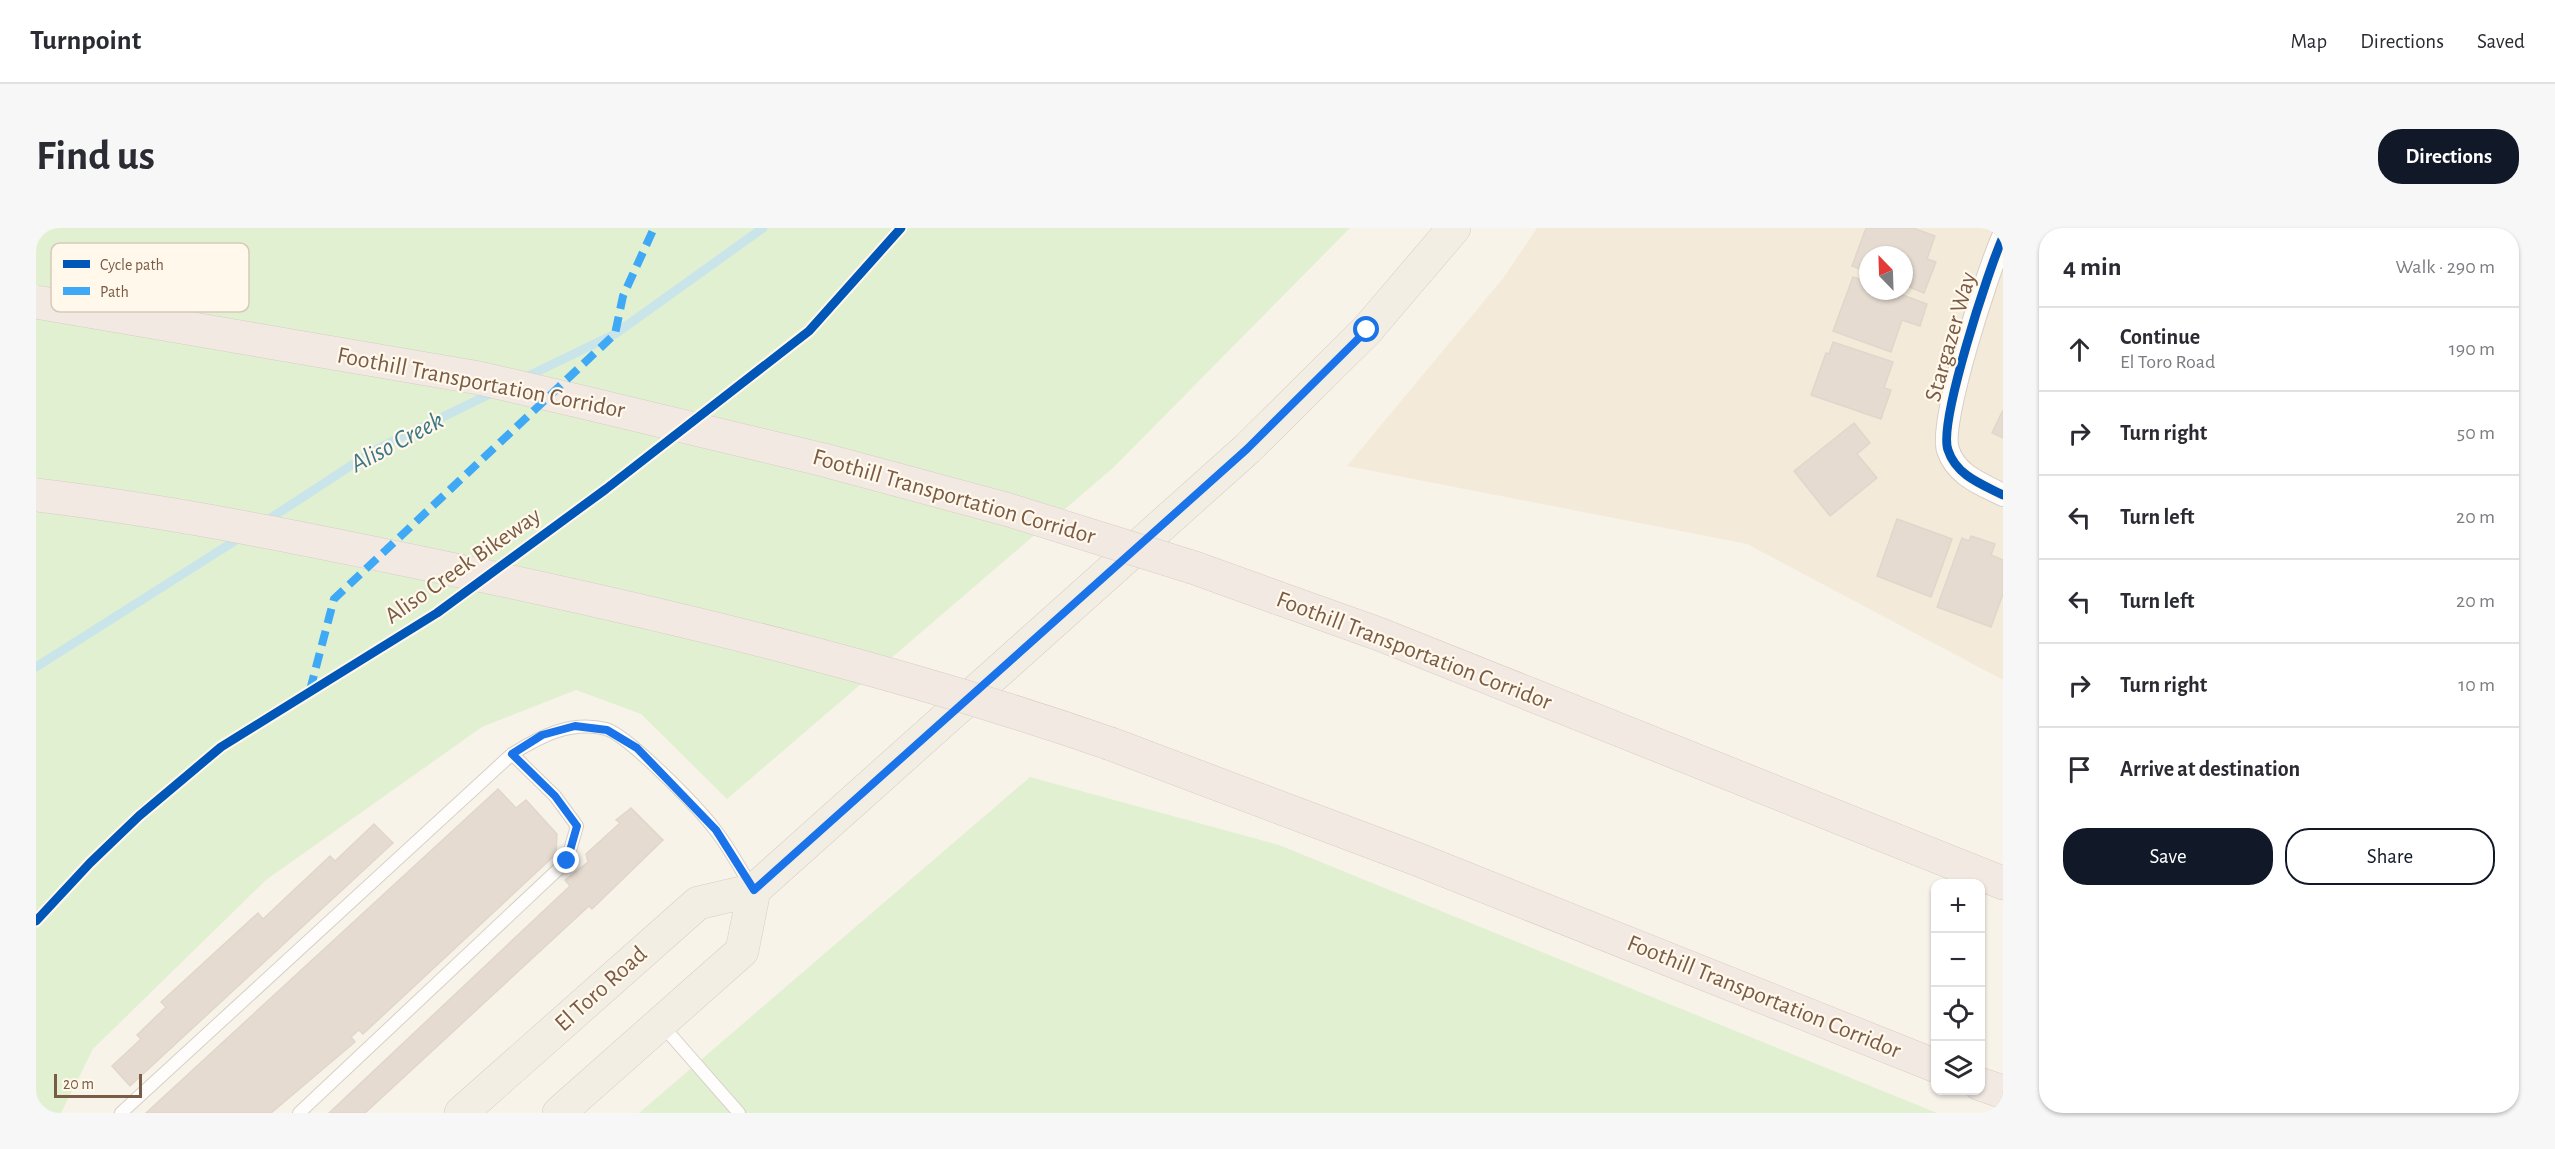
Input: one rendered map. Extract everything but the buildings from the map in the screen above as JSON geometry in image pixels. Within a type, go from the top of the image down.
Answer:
[{"type":"highway","name":"Foothill Transportation Corridor","points":[[36,302],[51,305]]},
{"type":"highway","name":"Foothill Transportation Corridor","points":[[94,312],[479,378],[825,460],[1009,510],[1195,568],[1379,634],[2003,883]]},
{"type":"highway","name":"Foothill Transportation Corridor","points":[[36,495],[346,547],[624,606],[903,678],[1111,744],[1414,858],[1931,1064]]},
{"type":"highway","points":[[1985,1085],[2003,1092]]},
{"type":"main road","name":"El Toro Road","points":[[461,1113],[698,903],[754,890],[1247,449],[1367,330],[1454,228]]},
{"type":"main road","points":[[559,1113],[742,951],[754,890]]},
{"type":"street","name":"Stargazer Way","points":[[2003,237],[1949,409],[1947,449],[1961,473],[2003,495]]},
{"type":"lane","points":[[121,1113],[512,754],[542,735],[575,726],[607,730],[637,748],[716,830],[754,890]]},
{"type":"lane","points":[[299,1113],[567,861],[577,826],[555,796],[512,754]]},
{"type":"lane","points":[[660,1023],[739,1113]]},
{"type":"shaded area","points":[[1537,228],[2003,228],[2003,680],[1747,544],[1347,466],[1504,277]]},
{"type":"green space","points":[[36,228],[1350,228],[1114,467],[727,799],[641,714],[576,690],[482,727],[266,880],[93,1049],[61,1113],[36,1113]]},
{"type":"green space","points":[[1030,777],[1279,845],[1937,1113],[639,1113]]},
{"type":"waterway","name":"Aliso Creek","points":[[522,379],[615,334],[763,228]]},
{"type":"waterway","name":"Aliso Creek","points":[[263,523],[375,450],[496,391]]},
{"type":"waterway","name":"Aliso Creek","points":[[36,667],[241,537]]},
{"type":"marked path","points":[[310,690],[334,599],[615,334],[623,296],[654,228]]},
{"type":"cycle path","name":"Aliso Creek Bikeway","points":[[36,921],[90,863],[139,816],[221,747],[437,613],[606,489],[809,331],[901,228]]},
{"type":"cycle path","points":[[2003,237],[1966,345],[1950,410],[1947,434],[1948,450],[1957,466],[1970,478],[2003,495]]},
{"type":"route","points":[[567,861],[577,826],[555,796],[512,754],[542,735],[575,726],[607,730],[637,748],[716,830],[754,890],[1247,449],[1367,330]]}]
